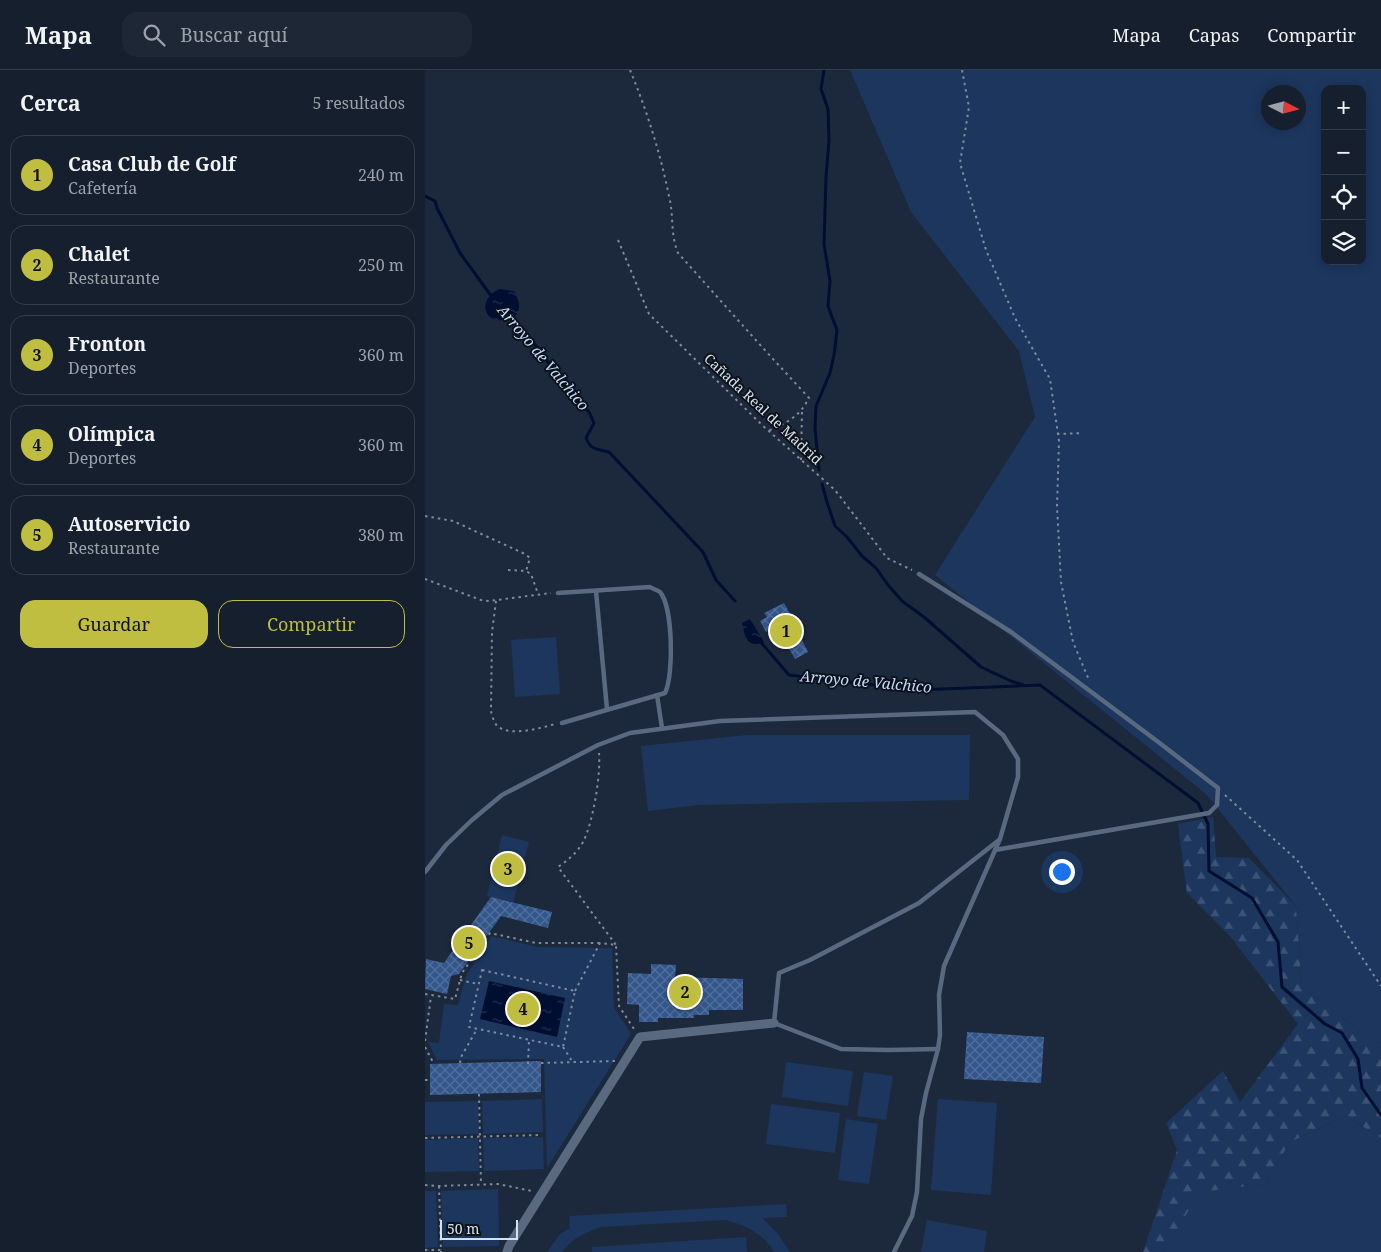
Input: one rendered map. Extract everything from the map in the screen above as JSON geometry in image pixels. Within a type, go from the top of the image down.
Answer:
[{"type":"street","points":[[507,1252],[640,1037],[774,1024]]},
{"type":"lane","points":[[919,574],[1011,632],[1218,788],[1217,805],[1209,813],[995,850]]},
{"type":"lane","points":[[558,593],[650,587],[659,591],[667,609],[671,644],[671,674],[669,686],[665,693],[563,723]]},
{"type":"lane","points":[[596,591],[607,709]]},
{"type":"lane","points":[[657,695],[662,728]]},
{"type":"lane","points":[[425,872],[446,845],[502,795],[598,745],[630,733],[720,721],[975,712],[1003,735],[1018,760],[1018,777],[1000,839],[944,966],[939,995],[940,1035],[938,1049],[921,1119],[917,1192],[912,1216],[894,1252]]},
{"type":"lane","points":[[938,1049],[841,1049],[774,1024],[779,973],[810,960],[919,903],[1000,839]]},
{"type":"path","points":[[630,70],[654,135],[663,167],[670,200],[674,242],[678,253],[809,398],[802,410],[785,423],[768,431]]},
{"type":"path","points":[[962,70],[969,107],[960,163],[986,250],[1015,318],[1049,380],[1059,442],[1057,506],[1061,582],[1073,642],[1096,696]]},
{"type":"path","name":"Cañada Real de Madrid","points":[[618,240],[649,314],[768,431],[835,490],[887,558],[919,574]]},
{"type":"path","points":[[801,460],[802,410]]},
{"type":"path","points":[[1057,434],[1083,433]]},
{"type":"path","points":[[425,516],[453,521],[525,554],[530,558],[527,571]]},
{"type":"path","points":[[508,570],[527,571],[531,574],[538,594]]},
{"type":"path","points":[[425,579],[489,602],[538,594],[558,593]]},
{"type":"path","points":[[496,601],[492,632],[491,711],[493,720],[498,726],[507,730],[525,731],[563,723]]},
{"type":"path","points":[[598,745],[598,783],[589,828],[583,843],[572,857],[558,867],[616,945],[619,1006],[640,1037]]},
{"type":"path","points":[[1218,788],[1297,860],[1381,986]]},
{"type":"path","points":[[425,994],[455,1000],[462,973],[491,933],[536,943],[616,945]]},
{"type":"path","points":[[572,1061],[563,1047],[575,991],[600,944]]},
{"type":"path","points":[[563,1047],[469,1027],[481,970],[575,991]]},
{"type":"path","points":[[460,980],[478,984]]},
{"type":"path","points":[[425,1041],[431,995]]},
{"type":"path","points":[[460,1063],[461,1057],[477,1029]]},
{"type":"path","points":[[528,1064],[529,1040]]},
{"type":"path","points":[[425,1047],[434,1064]]},
{"type":"path","points":[[541,1063],[625,1061]]},
{"type":"path","points":[[425,1080],[430,1080]]},
{"type":"path","points":[[479,1094],[481,1184]]},
{"type":"path","points":[[425,1138],[541,1135]]},
{"type":"path","points":[[425,1185],[498,1184],[542,1194]]},
{"type":"path","points":[[425,1250],[441,1251],[439,1186]]},
{"type":"green space","points":[[850,70],[1381,70],[1381,1046],[1302,987],[1296,906],[1206,794],[935,575],[1035,417],[1019,351],[911,212]]},
{"type":"green space","points":[[556,637],[560,694],[515,697],[511,640]]},
{"type":"green space","points":[[747,735],[970,735],[969,800],[699,805],[648,811],[641,746]]},
{"type":"green space","points":[[1213,817],[1216,857],[1249,858],[1296,906],[1302,987],[1381,1046],[1381,1138],[1346,1116],[1290,1142],[1265,1184],[1200,1192],[1163,1252],[1143,1252],[1177,1150],[1166,1123],[1223,1071],[1240,1102],[1298,1024],[1229,935],[1187,893],[1178,824]]},
{"type":"green space","points":[[502,835],[529,842],[513,902],[487,896]]},
{"type":"green space","points":[[491,936],[538,947],[612,948],[614,1008],[631,1034],[547,1168],[544,1059],[437,1060],[428,1042],[439,1043],[444,1004],[458,1005],[466,976]]},
{"type":"green space","points":[[786,1062],[853,1071],[848,1106],[782,1097]]},
{"type":"green space","points":[[864,1072],[893,1076],[886,1120],[857,1116]]},
{"type":"green space","points":[[542,1099],[543,1132],[483,1134],[482,1101]]},
{"type":"green space","points":[[938,1099],[997,1103],[991,1195],[931,1190]]},
{"type":"green space","points":[[478,1101],[479,1134],[425,1135],[425,1102]]},
{"type":"green space","points":[[771,1104],[840,1113],[835,1153],[766,1144]]},
{"type":"green space","points":[[1346,1116],[1381,1138],[1381,1252],[1163,1252],[1200,1191],[1265,1184],[1290,1142]]},
{"type":"green space","points":[[846,1119],[878,1124],[869,1184],[838,1180]]},
{"type":"green space","points":[[543,1137],[544,1169],[484,1171],[483,1138]]},
{"type":"green space","points":[[478,1138],[479,1171],[425,1172],[425,1140]]},
{"type":"green space","points":[[498,1189],[499,1246],[443,1247],[441,1191]]},
{"type":"green space","points":[[425,1191],[436,1191],[438,1247],[425,1248]]},
{"type":"green space","points":[[786,1204],[787,1217],[762,1218],[778,1234],[790,1252],[774,1252],[765,1240],[753,1231],[740,1224],[725,1220],[601,1227],[579,1236],[562,1252],[547,1252],[560,1234],[570,1228],[569,1216]]},
{"type":"green space","points":[[927,1220],[987,1231],[984,1252],[921,1252]]},
{"type":"green space","points":[[746,1237],[747,1252],[592,1252],[592,1247]]},
{"type":"water","points":[[500,289],[514,291],[519,303],[518,312],[513,318],[505,321],[497,321],[490,317],[486,311],[486,302],[489,297]]},
{"type":"water","points":[[750,619],[764,642],[758,644],[750,643],[746,637],[742,623]]},
{"type":"water","points":[[489,981],[565,998],[557,1037],[480,1019]]},
{"type":"building","points":[[784,603],[804,634],[800,636],[808,652],[795,659],[786,644],[778,648],[769,630],[766,632],[760,621],[767,617],[764,613]]},
{"type":"building","points":[[491,897],[552,912],[548,928],[501,916],[459,974],[451,976],[447,994],[425,989],[426,959],[444,963]]},
{"type":"building","points":[[651,964],[676,965],[675,977],[743,979],[743,1010],[709,1010],[709,1015],[694,1015],[694,1018],[658,1018],[658,1022],[639,1022],[639,1005],[627,1004],[628,973],[651,974]]},
{"type":"building","points":[[967,1032],[1044,1037],[1041,1083],[964,1079]]},
{"type":"building","points":[[541,1061],[541,1092],[430,1095],[430,1064]]},
{"type":"waterway","points":[[819,470],[815,428],[816,406],[830,373],[837,330],[828,306],[830,281],[824,244],[829,140],[828,109],[821,89],[824,70]]},
{"type":"waterway","name":"Arroyo de Valchico","points":[[425,196],[435,201],[460,253],[492,297]]},
{"type":"waterway","name":"Arroyo de Valchico","points":[[509,317],[530,338],[574,397],[589,412],[594,423],[586,438],[590,445],[609,452],[703,552],[716,580],[735,601]]},
{"type":"waterway","points":[[822,484],[835,526],[847,537],[862,556],[876,568],[902,601],[924,617],[981,667],[1023,685]]},
{"type":"waterway","name":"Arroyo de Valchico","points":[[759,640],[789,675],[917,690],[1040,685],[1198,803],[1208,824],[1209,871],[1252,898],[1278,942],[1282,987],[1325,1024],[1342,1033],[1358,1059],[1362,1088],[1381,1115]]},
{"type":"place","name":"Casa Club de Golf","points":[[786,631]]},
{"type":"place","name":"Fronton","points":[[508,869]]},
{"type":"place","name":"Autoservicio","points":[[469,943]]},
{"type":"place","name":"Chalet","points":[[685,992]]},
{"type":"place","name":"Olímpica","points":[[523,1009]]}]
